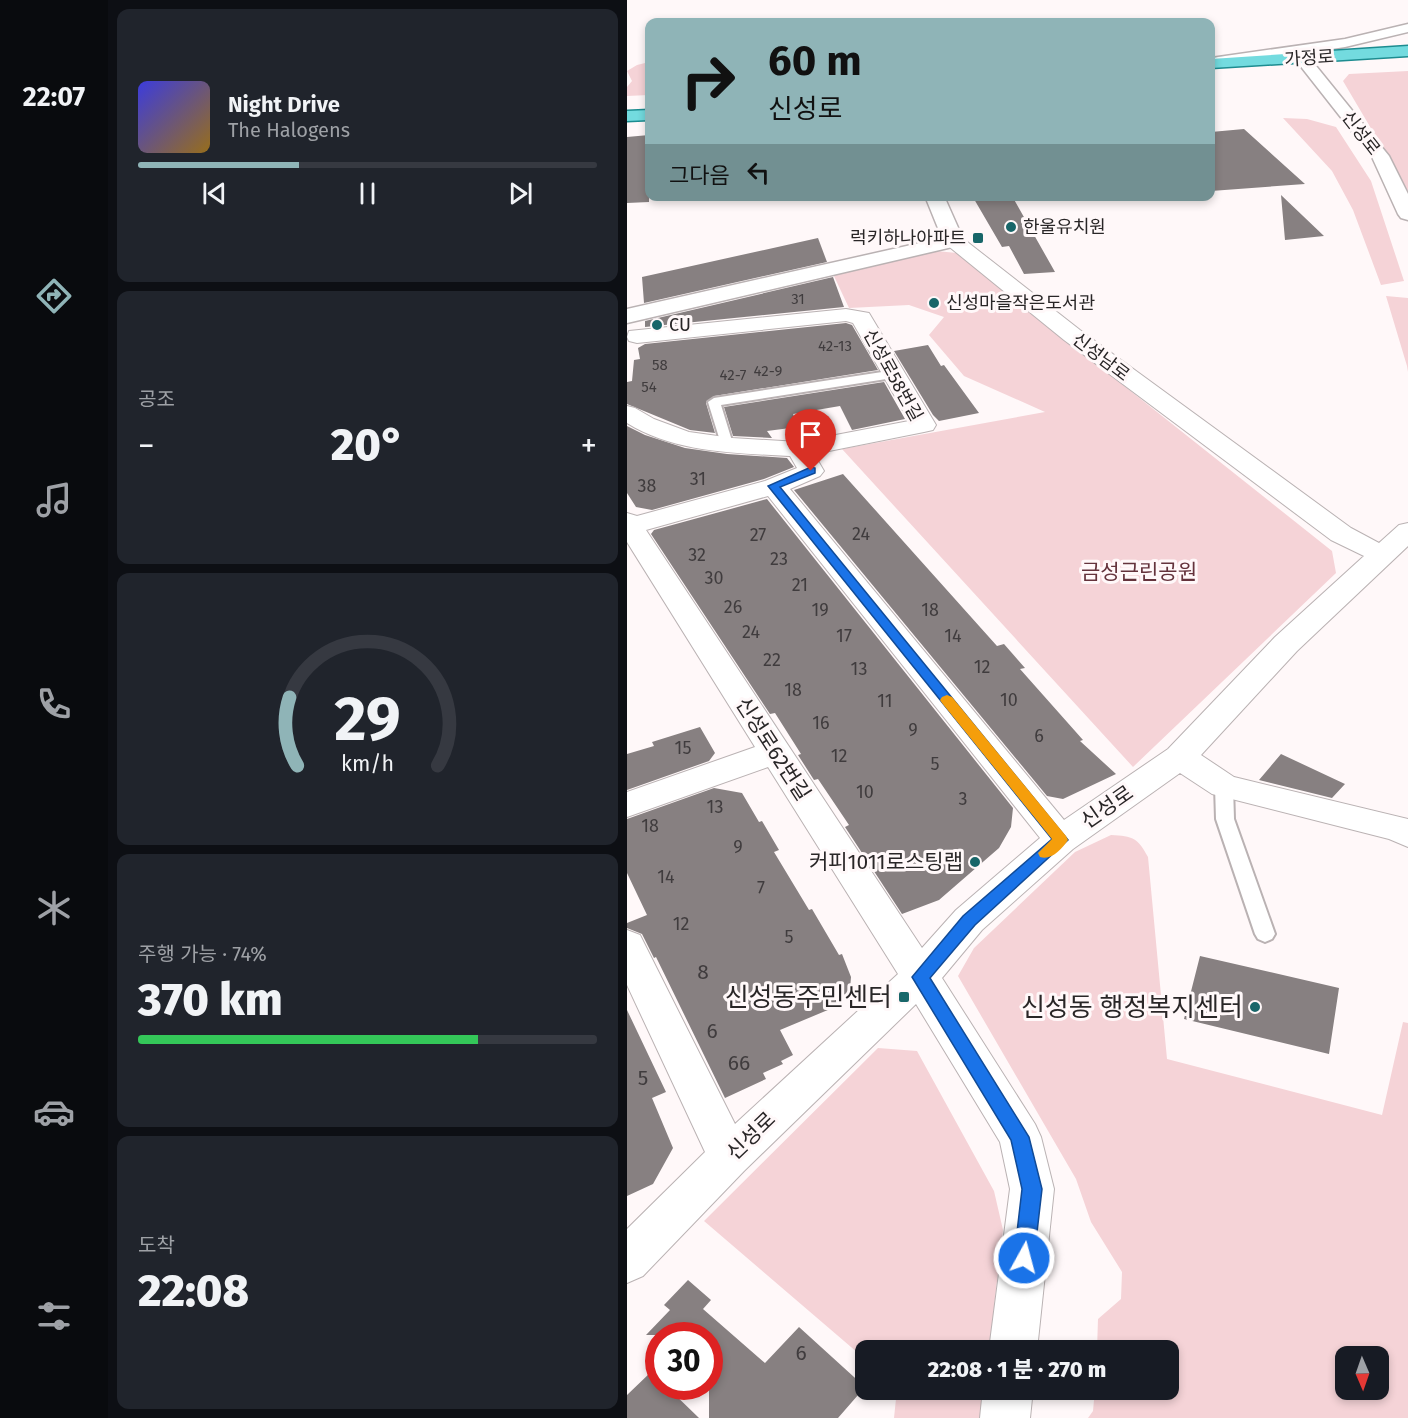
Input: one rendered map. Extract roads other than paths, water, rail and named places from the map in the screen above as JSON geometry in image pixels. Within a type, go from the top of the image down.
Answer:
[{"type":"main road","name":"가정로","points":[[1215,74],[1408,51]]},
{"type":"main road","name":"가정로","points":[[1215,64],[1408,61]]},
{"type":"main road","points":[[627,105],[645,103]]},
{"type":"main road","points":[[627,116],[645,115]]},
{"type":"street","points":[[1215,63],[1345,43],[1408,28]]},
{"type":"street","name":"신성로","points":[[1307,63],[1380,156],[1408,214]]},
{"type":"street","points":[[630,331],[954,241],[936,201]]},
{"type":"street","name":"신성남로","points":[[954,241],[1072,335],[1341,534],[1381,554]]},
{"type":"street","name":"신성로58번길","points":[[627,413],[645,426],[685,438],[727,444],[799,449],[924,425],[861,318],[846,315],[630,331]]},
{"type":"street","points":[[628,525],[774,486],[811,471],[799,449]]},
{"type":"street","points":[[774,486],[1061,840]]},
{"type":"street","name":"신성로62번길","points":[[628,525],[920,977],[1020,1137],[1032,1189],[1014,1340]]},
{"type":"street","name":"신성로","points":[[627,1262],[729,1157],[920,977],[969,920],[1061,840],[1180,757],[1286,644],[1408,531]]},
{"type":"street","points":[[627,805],[775,752]]},
{"type":"street","points":[[1180,757],[1224,786],[1399,829],[1408,834]]},
{"type":"street","points":[[627,945],[729,1157]]},
{"type":"street","points":[[1005,1418],[1007,1400]]},
{"type":"lane","points":[[727,444],[714,402],[895,374]]},
{"type":"lane","points":[[1224,786],[1225,819],[1265,934]]},
{"type":"place","name":"한울유치원","points":[[1011,227]]},
{"type":"place","name":"럭키하나아파트","points":[[978,238]]},
{"type":"place","name":"신성마을작은도서관","points":[[934,303]]},
{"type":"place","name":"CU","points":[[657,325]]},
{"type":"place","name":"커피1011로스팅랩","points":[[975,862]]},
{"type":"place","name":"신성동주민센터","points":[[904,997]]},
{"type":"place","name":"신성동 행정복지센터","points":[[1255,1007]]},
{"type":"park label","name":"금성근린공원","points":[[1139,572]]}]
